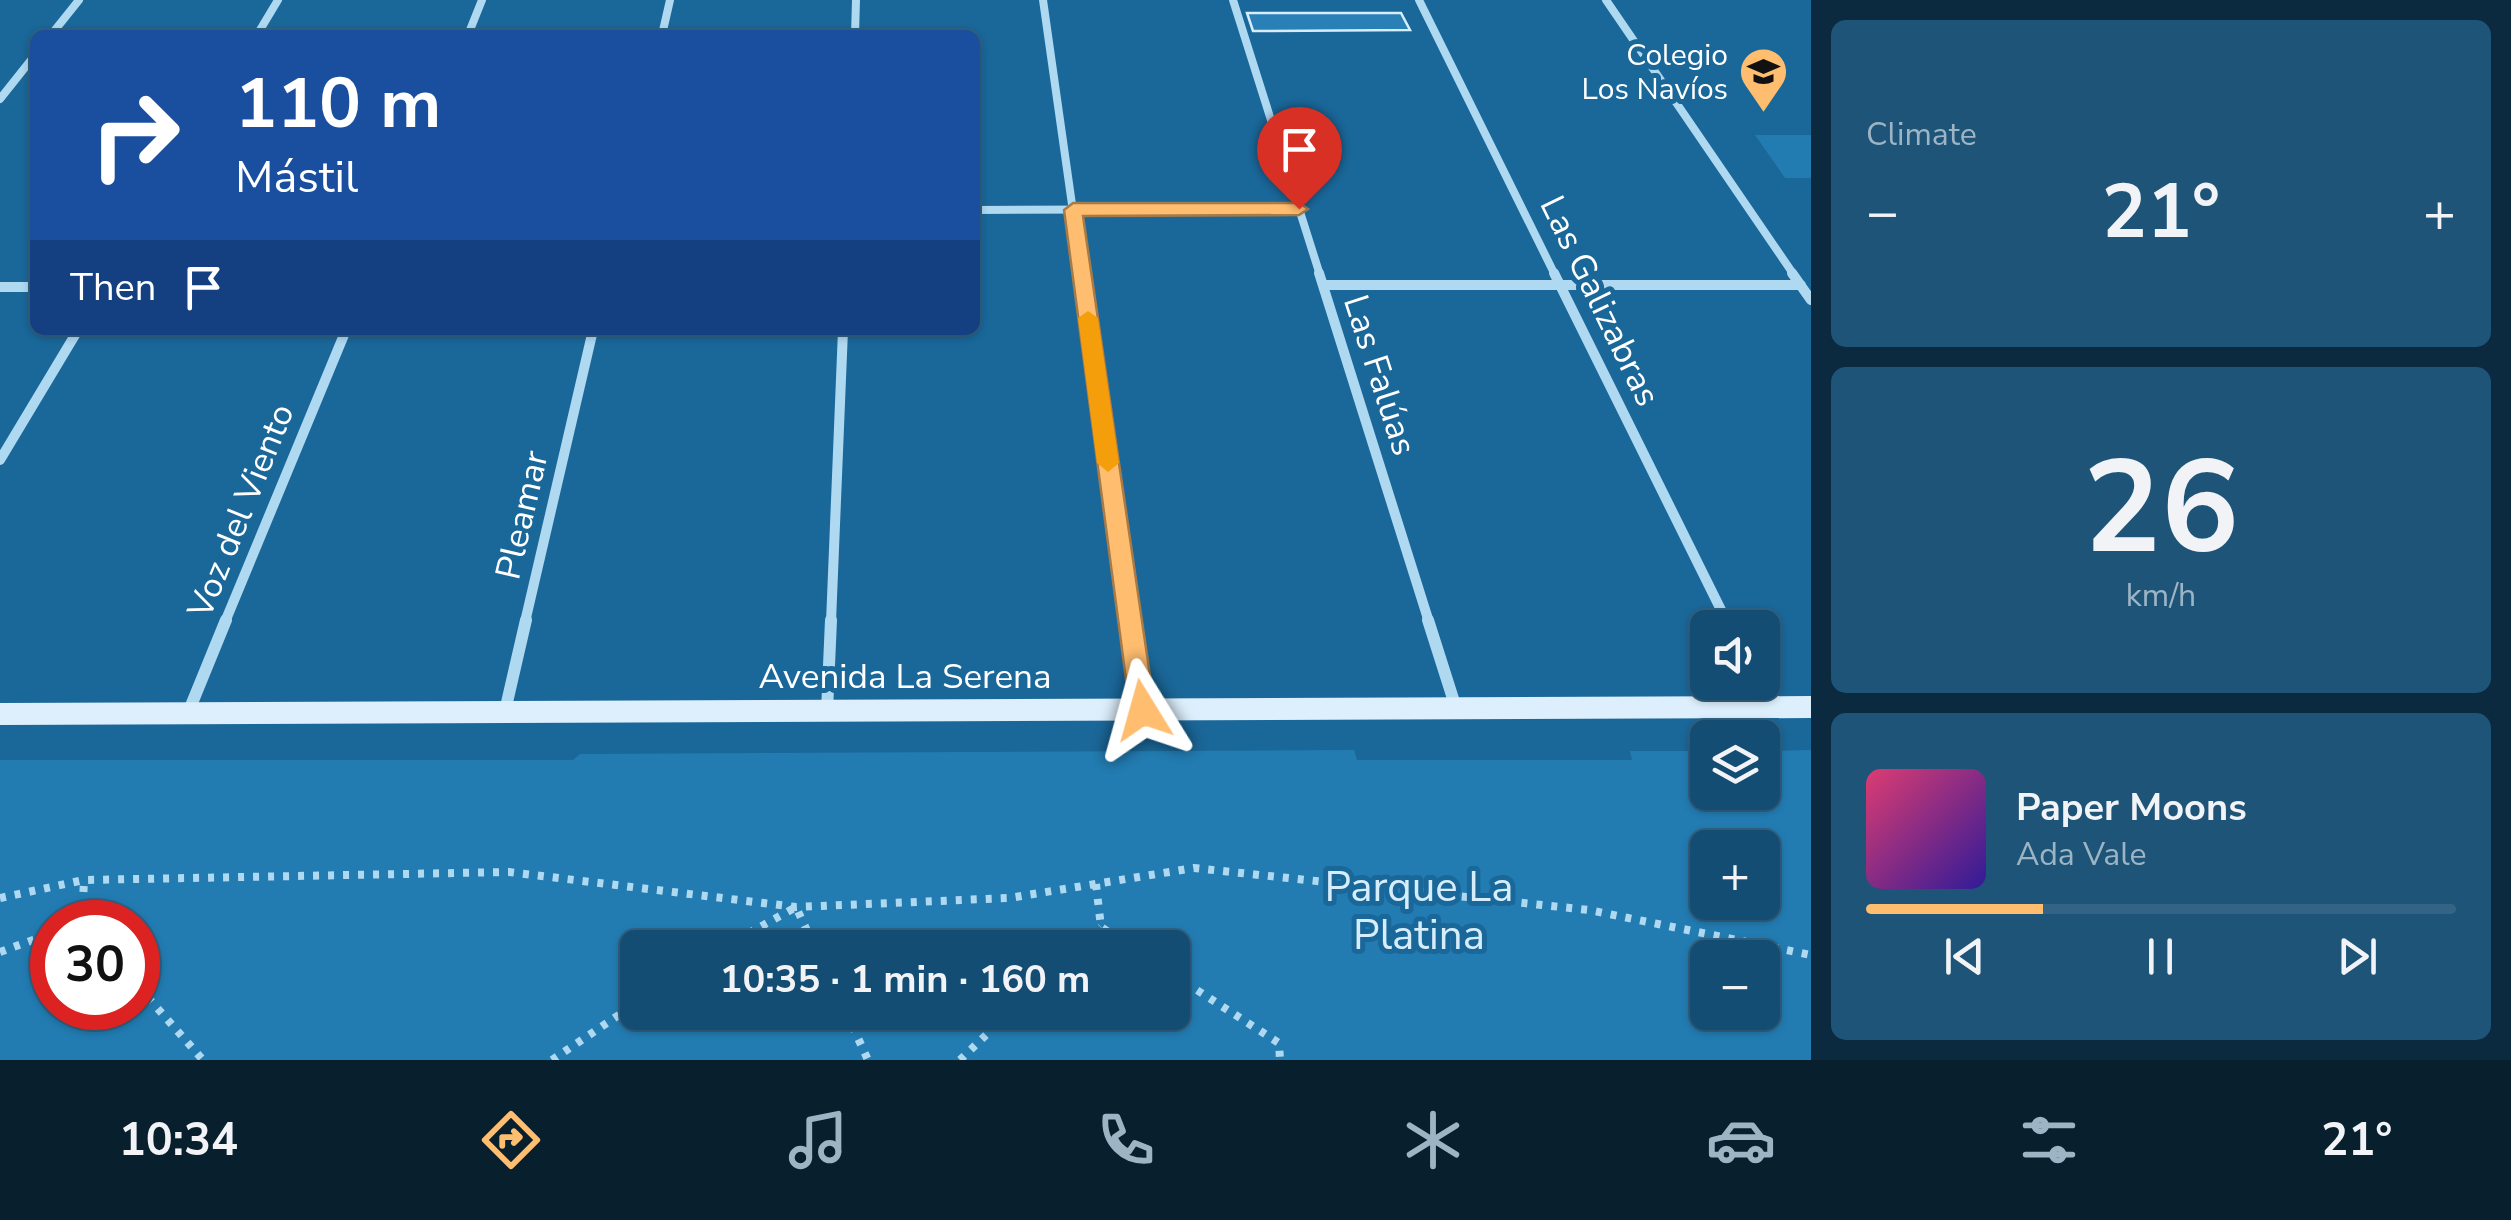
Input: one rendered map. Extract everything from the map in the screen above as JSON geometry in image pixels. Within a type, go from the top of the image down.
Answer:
[{"type":"street","points":[[55,30],[80,0]]},
{"type":"street","points":[[260,30],[278,0]]},
{"type":"street","points":[[470,30],[482,0]]},
{"type":"street","points":[[663,30],[670,0]]},
{"type":"street","points":[[855,30],[856,0]]},
{"type":"street","points":[[1043,0],[1143,710]]},
{"type":"street","name":"Las Falúas","points":[[1233,0],[1456,708]]},
{"type":"street","name":"Las Galizabras","points":[[1420,0],[1721,610]]},
{"type":"street","points":[[1606,0],[1811,300]]},
{"type":"street","points":[[0,99],[30,61]]},
{"type":"street","points":[[980,210],[1299,209]]},
{"type":"street","points":[[1322,285],[1801,285]]},
{"type":"street","points":[[0,287],[30,287]]},
{"type":"street","points":[[0,460],[75,335]]},
{"type":"street","name":"Voz del Viento","points":[[187,714],[344,335]]},
{"type":"street","name":"Pleamar","points":[[505,712],[592,335]]},
{"type":"street","points":[[827,711],[842,335]]},
{"type":"street","points":[[1767,700],[1770,707]]},
{"type":"street","name":"Avenida La Serena","points":[[0,714],[1811,707]]},
{"type":"path","points":[[0,898],[84,880],[508,872],[796,907],[1009,898],[1194,868],[1589,910],[1811,954]]},
{"type":"path","points":[[83,900],[84,880]]},
{"type":"path","points":[[1096,884],[1101,926],[1107,930]]},
{"type":"path","points":[[754,930],[796,907]]},
{"type":"path","points":[[796,907],[807,930]]},
{"type":"path","points":[[1097,930],[1101,926]]},
{"type":"path","points":[[0,952],[30,941]]},
{"type":"path","points":[[1190,986],[1279,1044],[1280,1060]]},
{"type":"path","points":[[160,1011],[203,1060]]},
{"type":"path","points":[[552,1060],[620,1014]]},
{"type":"path","points":[[854,1030],[868,1060]]},
{"type":"path","points":[[960,1060],[991,1030]]},
{"type":"green space","points":[[1755,135],[1811,135],[1811,178],[1785,178]]},
{"type":"green space","name":"Parque La Platina","points":[[1354,750],[1357,760],[1632,760],[1630,751],[1690,751],[1690,810],[1780,810],[1780,751],[1811,750],[1811,1060],[0,1060],[0,760],[573,760],[580,754]]},
{"type":"building","points":[[1247,13],[1401,13],[1410,30],[1253,31]]},
{"type":"slow traffic","points":[[1088,318],[1108,463]]},
{"type":"place","name":"Colegio Los Navíos","points":[[1763,114]]},
{"type":"route","points":[[1143,710],[1073,210],[1299,209]]}]
